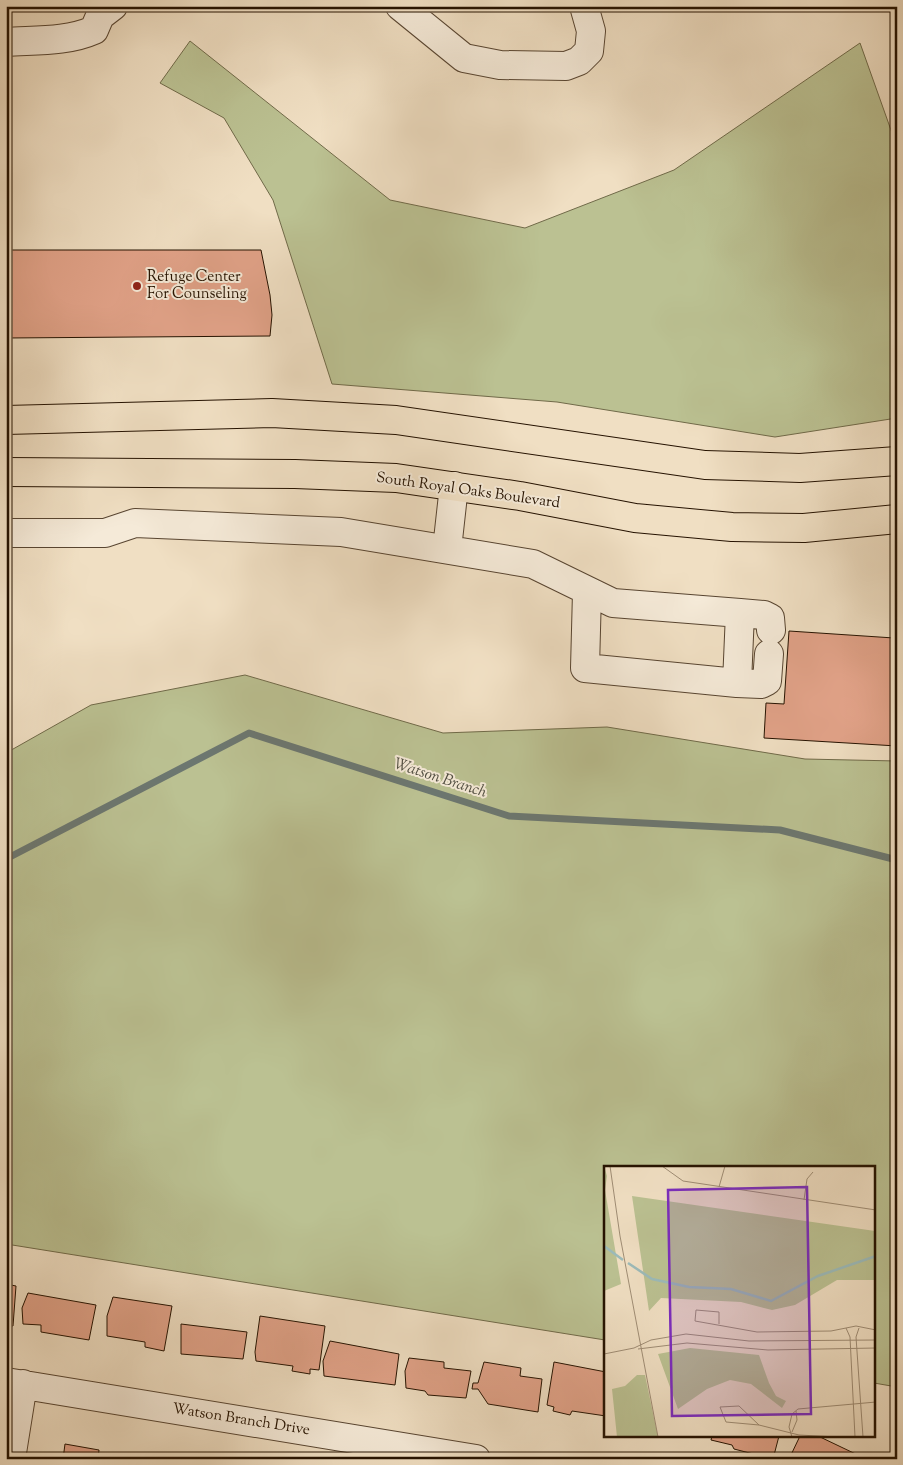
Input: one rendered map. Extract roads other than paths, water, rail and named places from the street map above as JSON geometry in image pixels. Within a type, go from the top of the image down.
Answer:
[{"type":"main road","points":[[6,420],[272,414],[396,420],[705,465],[800,468],[897,461]]},
{"type":"main road","name":"South Royal Oaks Boulevard","points":[[6,472],[294,474],[396,478],[520,496],[635,518],[732,527],[804,528],[897,519]]},
{"type":"street","points":[[400,6],[464,58],[500,65],[542,66],[566,66],[579,62],[589,51],[591,31],[584,6]]},
{"type":"street","points":[[6,42],[71,38],[94,30],[103,9]]},
{"type":"street","points":[[447,549],[454,486]]},
{"type":"street","points":[[6,533],[105,533],[136,523],[341,532],[533,564],[612,603],[764,615],[770,618],[767,680],[761,684],[737,683],[585,668],[587,592]]},
{"type":"street","points":[[737,683],[740,613]]},
{"type":"street","points":[[11,1459],[14,1383]]},
{"type":"street","name":"Watson Branch Drive","points":[[14,1383],[476,1459]]},
{"type":"waterway","name":"Watson Branch","points":[[6,859],[249,733],[509,816],[780,830],[897,860]]},
{"type":"place","name":"Refuge Center For Counseling","points":[[137,286]]}]
